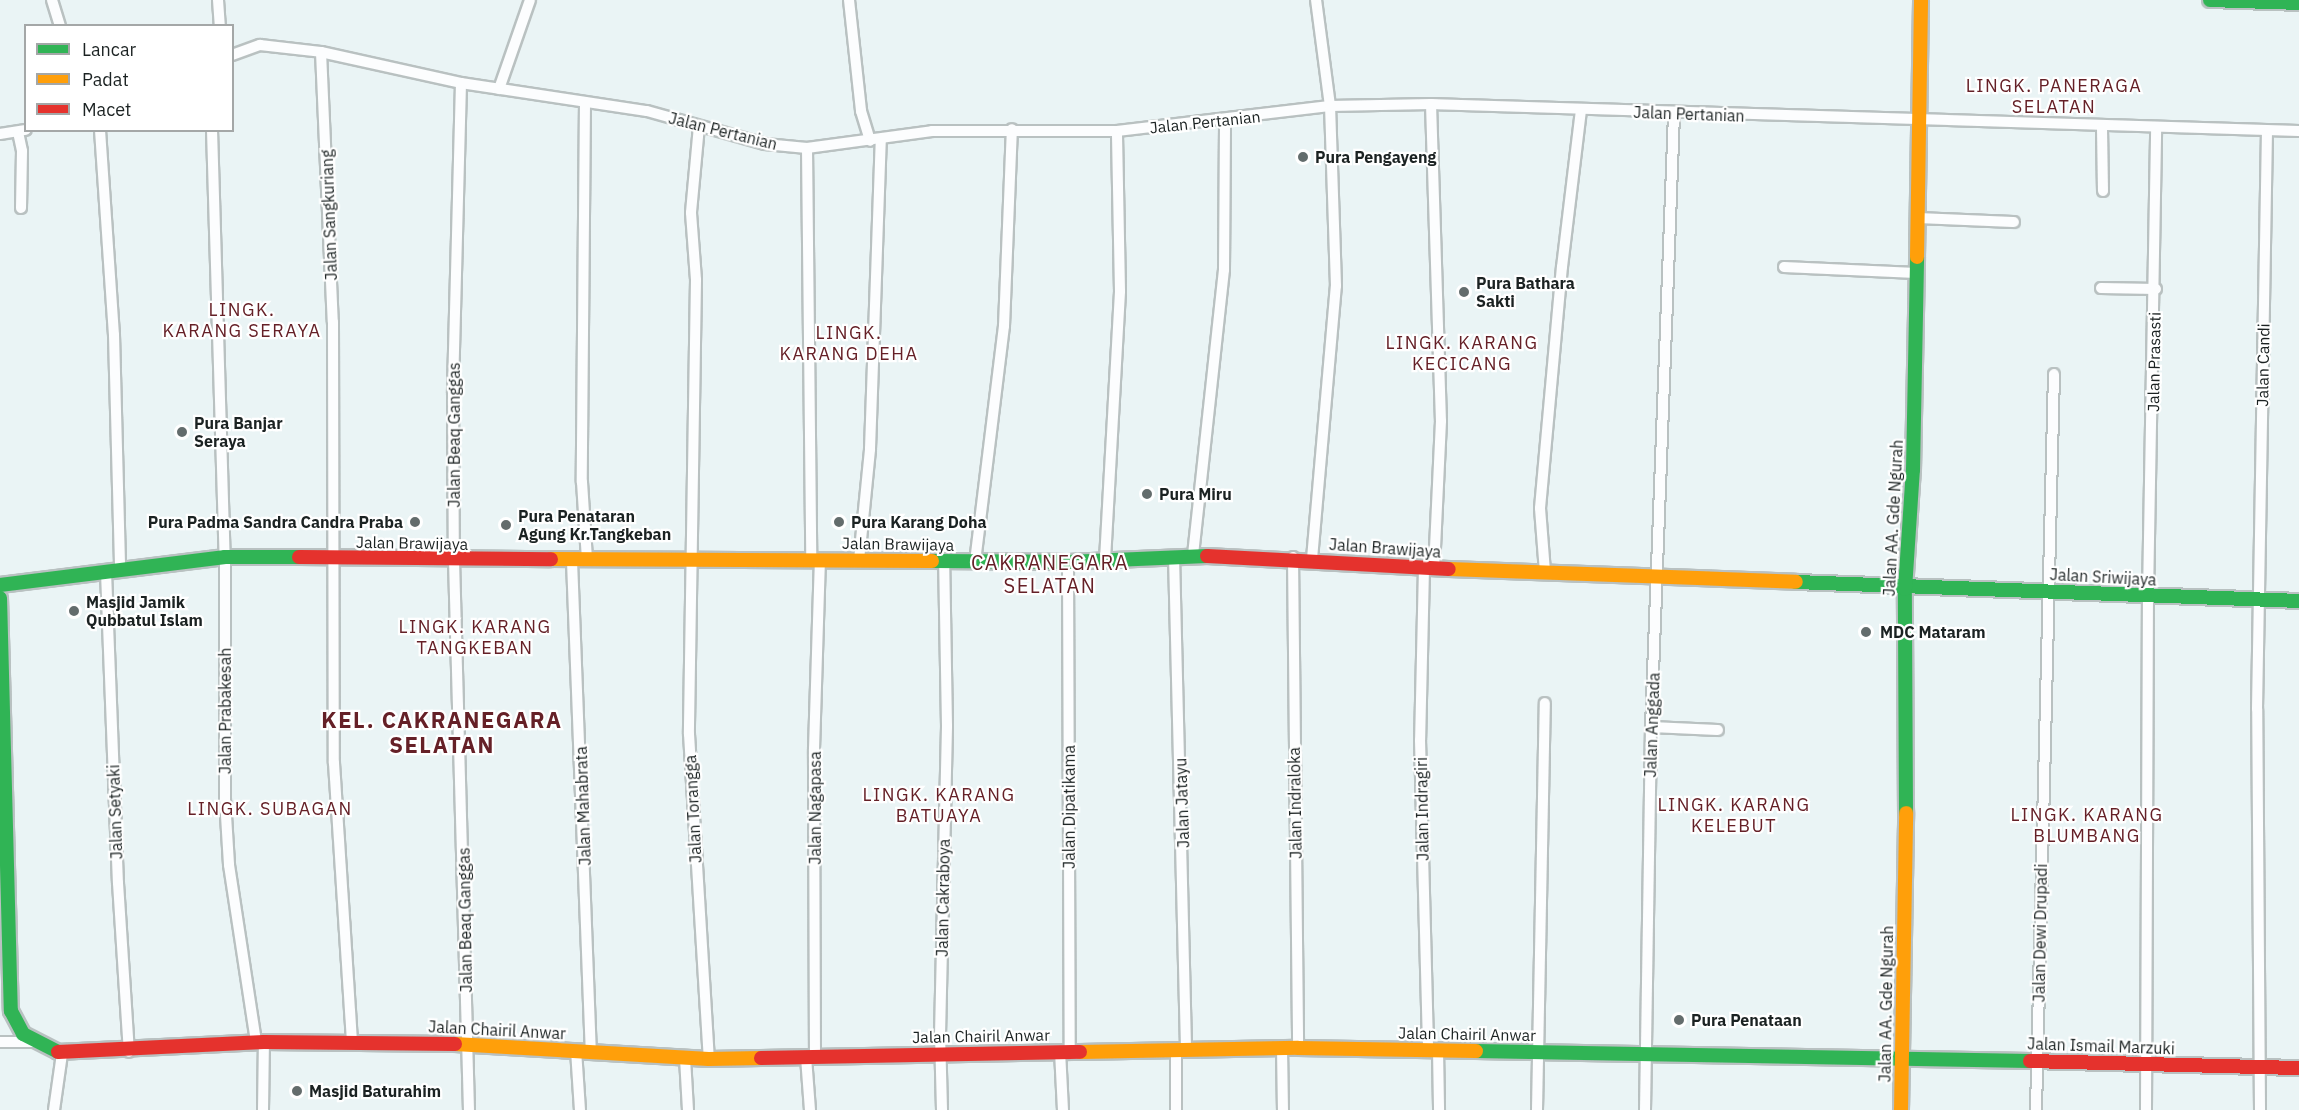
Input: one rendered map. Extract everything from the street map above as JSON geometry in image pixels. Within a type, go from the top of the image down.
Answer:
[{"type":"main road","name":"Jalan AA. Gde Ngurah","points":[[1901,1110],[1908,712],[1905,589],[1912,470],[1921,0]]},
{"type":"main road","points":[[2210,0],[2299,3]]},
{"type":"main road","name":"Jalan Brawijaya","points":[[0,585],[225,557],[572,561],[816,559],[1068,562],[1193,555],[1293,557],[1429,568],[1905,589]]},
{"type":"main road","name":"Jalan Sriwijaya","points":[[1905,589],[2048,590],[2299,601]]},
{"type":"main road","points":[[0,598],[11,1011],[23,1034],[62,1054]]},
{"type":"main road","name":"Jalan Chairil Anwar","points":[[62,1054],[129,1052],[260,1042],[352,1042],[468,1044],[709,1059],[1282,1048],[1901,1057]]},
{"type":"main road","name":"Jalan Ismail Marzuki","points":[[1901,1057],[2299,1068]]},
{"type":"street","points":[[52,0],[59,24]]},
{"type":"street","points":[[218,0],[220,24]]},
{"type":"street","points":[[499,89],[530,0]]},
{"type":"street","points":[[849,0],[861,111],[875,140],[870,449],[859,560]]},
{"type":"street","points":[[1312,559],[1336,286],[1330,106],[1316,0]]},
{"type":"street","name":"Jalan Pertanian","points":[[234,54],[260,45],[321,52],[460,83],[647,111],[765,144],[807,148],[932,130],[1117,131],[1330,106],[1431,104],[2102,128],[2299,131]]},
{"type":"street","name":"Jalan Sangkuriang","points":[[321,52],[333,322],[332,558]]},
{"type":"street","name":"Jalan Beaq Ganggas","points":[[460,83],[453,393],[454,560],[469,1110]]},
{"type":"street","points":[[585,102],[582,482],[587,560]]},
{"type":"street","name":"Jalan Indragiri","points":[[1431,104],[1442,421],[1429,568],[1420,740],[1433,1050],[1439,1110]]},
{"type":"street","points":[[1545,572],[1540,508],[1562,267],[1581,111]]},
{"type":"street","name":"Jalan Anggada","points":[[1645,1110],[1651,727],[1674,114]]},
{"type":"street","points":[[1193,555],[1224,270],[1225,120]]},
{"type":"street","name":"Jalan Torangga","points":[[699,126],[691,213],[696,280],[689,734],[709,1059]]},
{"type":"street","points":[[2102,128],[2103,191]]},
{"type":"street","name":"Jalan Prasasti","points":[[2146,1110],[2148,596],[2156,289],[2157,128]]},
{"type":"street","points":[[975,562],[1004,326],[1012,129]]},
{"type":"street","name":"Jalan Candi","points":[[2260,1110],[2258,600],[2267,130]]},
{"type":"street","points":[[0,134],[22,131],[21,208]]},
{"type":"street","points":[[1105,560],[1120,291],[1117,131]]},
{"type":"street","points":[[100,132],[114,335],[120,571]]},
{"type":"street","name":"Jalan Prabakesah","points":[[212,132],[225,557],[224,692],[229,865],[260,1042],[263,1110]]},
{"type":"street","name":"Jalan Nagapasa","points":[[807,148],[816,559],[810,1110]]},
{"type":"street","points":[[1917,218],[2014,222]]},
{"type":"street","points":[[1784,267],[1916,273]]},
{"type":"street","points":[[2101,288],[2156,289]]},
{"type":"street","name":"Jalan Dewi Drupadi","points":[[2036,1110],[2054,374]]},
{"type":"street","name":"Jalan Jatayu","points":[[1174,556],[1181,1050],[1176,1110]]},
{"type":"street","name":"Jalan Indraloka","points":[[1293,557],[1298,1048]]},
{"type":"street","points":[[332,558],[334,763],[352,1042]]},
{"type":"street","name":"Jalan Mahabrata","points":[[572,561],[591,1052]]},
{"type":"street","name":"Jalan Cakraboya","points":[[942,1110],[939,1054],[947,726],[944,562]]},
{"type":"street","name":"Jalan Dipatikama","points":[[1063,1110],[1068,562]]},
{"type":"street","name":"Jalan Setyaki","points":[[105,572],[129,1052]]},
{"type":"street","points":[[1537,1110],[1536,1052],[1545,703]]},
{"type":"street","points":[[1651,727],[1719,730]]},
{"type":"street","points":[[0,1042],[35,1042]]},
{"type":"street","points":[[1282,1048],[1283,1110]]},
{"type":"street","points":[[576,1050],[580,1110]]},
{"type":"street","points":[[54,1110],[62,1054]]},
{"type":"street","points":[[685,1058],[688,1110]]},
{"type":"traffic: fast","points":[[2210,0],[2299,3]]},
{"type":"traffic: fast","points":[[1906,813],[1905,589],[1913,470],[1917,257]]},
{"type":"traffic: fast","points":[[932,561],[1068,562],[1207,556]]},
{"type":"traffic: fast","points":[[0,585],[225,557],[299,557]]},
{"type":"traffic: fast","points":[[1796,582],[2299,601]]},
{"type":"traffic: fast","points":[[0,598],[11,1011],[23,1034],[58,1052]]},
{"type":"traffic: fast","points":[[1476,1051],[2030,1061]]},
{"type":"traffic: slow","points":[[1917,257],[1921,0]]},
{"type":"traffic: slow","points":[[551,559],[932,561]]},
{"type":"traffic: slow","points":[[1449,569],[1796,582]]},
{"type":"traffic: slow","points":[[1901,1110],[1906,813]]},
{"type":"traffic: slow","points":[[455,1044],[709,1059],[761,1058]]},
{"type":"traffic: slow","points":[[1080,1052],[1298,1048],[1476,1051]]},
{"type":"traffic: jam","points":[[1207,556],[1449,569]]},
{"type":"traffic: jam","points":[[299,557],[551,559]]},
{"type":"traffic: jam","points":[[58,1052],[264,1042],[455,1044]]},
{"type":"traffic: jam","points":[[761,1058],[1080,1052]]},
{"type":"traffic: jam","points":[[2030,1061],[2299,1068]]},
{"type":"place","name":"Pura Pengayeng","points":[[1303,157]]},
{"type":"place","name":"Pura Bathara Sakti","points":[[1464,292]]},
{"type":"place","name":"Pura Banjar Seraya","points":[[182,432]]},
{"type":"place","name":"Pura Miru","points":[[1147,494]]},
{"type":"place","name":"Pura Padma Sandra Candra Praba","points":[[415,522]]},
{"type":"place","name":"Pura Karang Doha","points":[[839,522]]},
{"type":"place","name":"Pura Penataran Agung Kr.Tangkeban","points":[[506,525]]},
{"type":"place","name":"Masjid Jamik Qubbatul Islam","points":[[74,611]]},
{"type":"place","name":"MDC Mataram","points":[[1866,632]]},
{"type":"place","name":"Pura Penataan","points":[[1679,1020]]},
{"type":"place","name":"Masjid Baturahim","points":[[297,1091]]},
{"type":"district","name":"LINGK. PANERAGA SELATAN","points":[[2054,97]]},
{"type":"district","name":"LINGK. KARANG SERAYA","points":[[242,321]]},
{"type":"district","name":"LINGK. KARANG DEHA","points":[[849,344]]},
{"type":"district","name":"LINGK. KARANG KECICANG","points":[[1462,354]]},
{"type":"district","name":"CAKRANEGARA SELATAN","points":[[1050,574]]},
{"type":"district","name":"LINGK. KARANG TANGKEBAN","points":[[475,638]]},
{"type":"district","name":"KEL. CAKRANEGARA SELATAN","points":[[442,732]]},
{"type":"district","name":"LINGK. KARANG BATUAYA","points":[[939,806]]},
{"type":"district","name":"LINGK. SUBAGAN","points":[[270,809]]},
{"type":"district","name":"LINGK. KARANG KELEBUT","points":[[1734,816]]},
{"type":"district","name":"LINGK. KARANG BLUMBANG","points":[[2087,826]]}]
